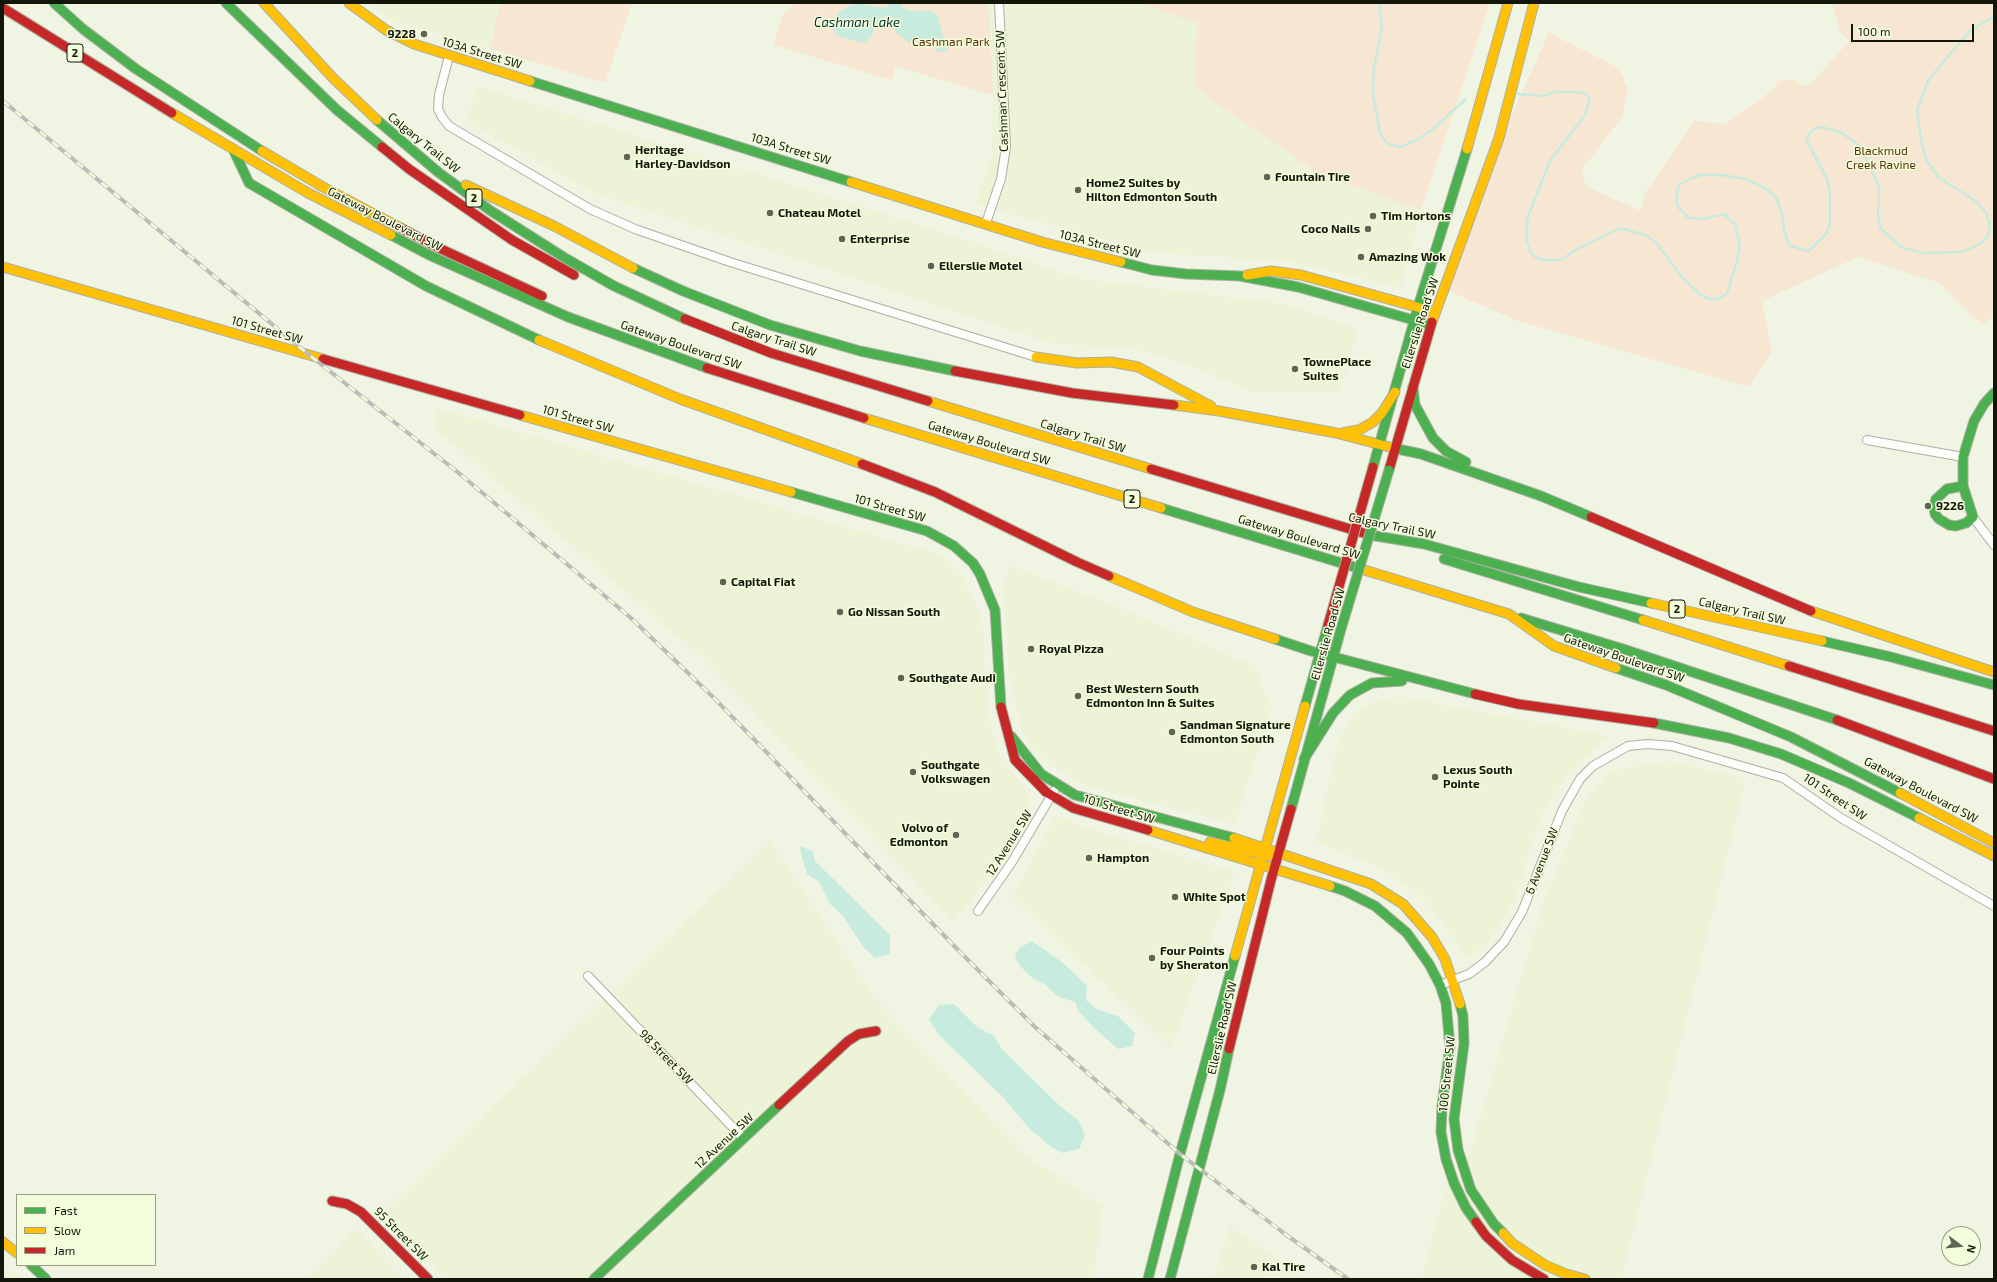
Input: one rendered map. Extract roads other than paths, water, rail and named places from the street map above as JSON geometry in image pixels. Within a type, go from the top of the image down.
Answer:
[{"type":"main road","points":[[54,3],[83,29],[141,73],[270,156],[323,187],[439,248],[591,318],[618,336]]},
{"type":"main road","points":[[226,3],[314,89],[371,140],[409,169],[512,240],[589,282],[660,315],[724,336]]},
{"type":"main road","name":"Calgary Trail SW","points":[[264,3],[333,78],[395,136],[438,172],[497,215],[565,258],[663,310],[724,336],[771,353],[1359,533],[1424,544],[1579,587],[1891,657],[1994,685]]},
{"type":"main road","name":"103A Street SW","points":[[348,3],[371,21],[399,38],[450,56],[986,223],[1042,242],[1130,265],[1175,273],[1240,276],[1308,290],[1431,325]]},
{"type":"main road","name":"Ellerslie Road SW","points":[[1148,1279],[1180,1154],[1264,851],[1418,307],[1465,157],[1508,3]]},
{"type":"main road","name":"Ellerslie Road SW","points":[[1170,1279],[1220,1090],[1236,1016],[1274,868],[1333,657],[1435,312],[1499,138],[1534,4]]},
{"type":"main road","name":"Gateway Boulevard SW","points":[[3,8],[233,149],[308,193],[422,252],[512,293],[618,336],[754,384],[1510,614],[1554,646],[1666,685],[1791,737],[1832,757],[1994,843]]},
{"type":"main road","points":[[233,149],[249,183],[426,286],[490,318],[583,360],[666,394],[935,492],[1077,562],[1193,612],[1244,630],[1333,657],[1443,687],[1518,704],[1663,724],[1729,738],[1756,746],[1781,754],[1849,783],[1994,856]]},
{"type":"main road","points":[[438,172],[554,226],[624,264],[682,291],[770,325],[808,337],[860,351],[1034,387],[1232,414],[1336,433],[1395,449],[1422,454],[1519,487]]},
{"type":"main road","name":"101 Street SW","points":[[3,267],[909,526],[943,539],[954,546],[973,563],[991,596],[995,610],[998,632],[999,697],[1015,760],[1030,777],[1051,796],[1073,808],[1261,865]]},
{"type":"main road","name":"103A Street SW","points":[[1240,276],[1271,271],[1289,273],[1313,278],[1435,312]]},
{"type":"main road","points":[[1394,300],[1407,298],[1415,294],[1426,281]]},
{"type":"main road","points":[[1036,357],[1077,363],[1112,362],[1138,367],[1155,374],[1193,397],[1232,414]]},
{"type":"main road","points":[[1413,387],[1415,405],[1426,428],[1439,445],[1457,457],[1519,487],[1816,613],[1994,672]]},
{"type":"main road","points":[[1336,433],[1359,430],[1369,425],[1382,413],[1395,392]]},
{"type":"main road","points":[[1963,486],[1947,489],[1940,494],[1934,506],[1935,514],[1939,519],[1949,525],[1956,526],[1966,523],[1973,517],[1963,486],[1963,457],[1974,421],[1994,393]]},
{"type":"main road","points":[[1359,533],[1687,633],[1994,731]]},
{"type":"main road","points":[[1510,614],[1623,649],[1865,729],[1994,779]]},
{"type":"main road","points":[[1304,759],[1333,714],[1350,695],[1361,688],[1372,683],[1386,681],[1407,682],[1443,687]]},
{"type":"main road","name":"101 Street SW","points":[[1006,729],[1034,766],[1057,786],[1082,798],[1197,827],[1264,851]]},
{"type":"main road","points":[[1172,838],[1264,851]]},
{"type":"main road","name":"100 Street SW","points":[[1264,851],[1278,853],[1371,884],[1403,904],[1432,937],[1445,959],[1454,980],[1463,1016],[1464,1030],[1462,1058],[1455,1104],[1455,1136],[1461,1162],[1471,1190],[1494,1224],[1512,1243],[1545,1265],[1566,1274],[1585,1279]]},
{"type":"main road","name":"100 Street SW","points":[[1261,865],[1345,891],[1375,906],[1407,933],[1420,948],[1440,985],[1446,1003],[1450,1037],[1449,1058],[1442,1106],[1441,1132],[1449,1168],[1466,1208],[1486,1236],[1512,1260],[1544,1279]]},
{"type":"main road","name":"12 Avenue SW","points":[[594,1279],[848,1041],[859,1034],[876,1031]]},
{"type":"main road","name":"95 Street SW","points":[[332,1201],[347,1204],[361,1212],[428,1279]]},
{"type":"main road","points":[[3,1242],[16,1252]]},
{"type":"main road","points":[[32,1266],[46,1279]]},
{"type":"street","name":"Cashman Crescent SW","points":[[986,223],[1001,179],[1006,147],[999,3]]},
{"type":"street","points":[[450,56],[438,95],[438,109],[449,126],[590,209],[635,229],[730,262],[1036,357]]},
{"type":"street","points":[[1867,440],[1963,457]]},
{"type":"street","points":[[1973,517],[1991,534],[1994,545]]},
{"type":"street","name":"101 Street SW","points":[[1648,744],[1672,746],[1783,778],[1792,782],[1841,818],[1994,906]]},
{"type":"street","name":"6 Avenue SW","points":[[1440,985],[1465,976],[1485,962],[1500,947],[1513,930],[1530,894],[1562,811],[1580,779],[1593,766],[1610,754],[1628,746],[1648,744]]},
{"type":"street","name":"12 Avenue SW","points":[[978,912],[1012,862],[1057,786]]},
{"type":"street","name":"98 Street SW","points":[[588,976],[743,1138]]},
{"type":"water","name":"Cashman Lake","points":[[856,3],[885,8],[888,6],[888,3],[902,3],[902,7],[907,10],[920,12],[927,10],[933,12],[938,17],[943,38],[948,43],[949,47],[945,52],[939,52],[928,43],[909,42],[895,32],[890,15],[883,17],[876,23],[872,35],[864,43],[838,36],[831,27],[832,20],[841,10]]},
{"type":"water","points":[[799,846],[813,851],[815,861],[890,935],[890,954],[875,958],[864,948],[843,916],[830,904],[819,882],[807,874]]},
{"type":"water","points":[[1032,941],[1063,963],[1087,986],[1086,1000],[1096,1009],[1118,1016],[1135,1033],[1132,1046],[1118,1049],[1093,1027],[1078,1010],[1075,1002],[1059,997],[1044,984],[1030,976],[1022,968],[1015,958],[1018,949]]},
{"type":"water","points":[[954,1004],[977,1027],[994,1036],[1001,1048],[1060,1106],[1079,1121],[1085,1136],[1079,1149],[1063,1153],[1051,1147],[1028,1127],[1003,1097],[939,1035],[929,1019],[939,1005]]},
{"type":"waterway","points":[[1278,3],[1286,3]]},
{"type":"waterway","points":[[1379,3],[1382,26],[1374,69],[1373,93],[1380,134],[1387,144],[1401,147],[1420,138],[1433,129],[1466,99]]},
{"type":"waterway","points":[[1518,94],[1543,96],[1556,92],[1576,92],[1584,93],[1590,98],[1585,115],[1550,161],[1527,219],[1527,240],[1531,253],[1537,258],[1544,260],[1561,260],[1577,249],[1620,228],[1645,235],[1656,242],[1681,276],[1699,294],[1716,300],[1727,294],[1736,264],[1740,246],[1735,224],[1724,214],[1703,219],[1689,218],[1678,207],[1676,198],[1679,185],[1701,175],[1722,175],[1745,179],[1765,188],[1776,198],[1782,213],[1784,230],[1789,245],[1809,251],[1827,233],[1830,223],[1830,192],[1827,179],[1807,141],[1808,135],[1814,129],[1822,127],[1842,133],[1861,147],[1879,187],[1878,215],[1881,229],[1903,248],[1923,253],[1963,252],[1981,243],[1988,237],[1990,224],[1986,213],[1977,202],[1938,177],[1927,161],[1921,141],[1917,110],[1928,81],[1949,55],[1970,31],[1994,16]]},
{"type":"railway","points":[[3,101],[308,354],[460,474],[631,618],[713,697],[962,954],[1035,1027],[1180,1154],[1285,1234],[1348,1279]]},
{"type":"place","name":"9228","points":[[424,34]]},
{"type":"place","name":"Heritage Harley-Davidson","points":[[627,157]]},
{"type":"place","name":"Fountain Tire","points":[[1267,177]]},
{"type":"place","name":"Home2 Suites by Hilton Edmonton South","points":[[1078,190]]},
{"type":"place","name":"Chateau Motel","points":[[770,213]]},
{"type":"place","name":"Tim Hortons","points":[[1373,216]]},
{"type":"place","name":"Coco Nails","points":[[1368,229]]},
{"type":"place","name":"Enterprise","points":[[842,239]]},
{"type":"place","name":"Amazing Wok","points":[[1361,257]]},
{"type":"place","name":"Ellerslie Motel","points":[[931,266]]},
{"type":"place","name":"TownePlace Suites","points":[[1295,369]]},
{"type":"place","name":"9226","points":[[1928,506]]},
{"type":"place","name":"Capital Fiat","points":[[723,582]]},
{"type":"place","name":"Go Nissan South","points":[[840,612]]},
{"type":"place","name":"Royal Pizza","points":[[1031,649]]},
{"type":"place","name":"Southgate Audi","points":[[901,678]]},
{"type":"place","name":"Best Western South Edmonton Inn & Suites","points":[[1078,696]]},
{"type":"place","name":"Sandman Signature Edmonton South","points":[[1172,732]]},
{"type":"place","name":"Southgate Volkswagen","points":[[913,772]]},
{"type":"place","name":"Lexus South Pointe","points":[[1435,777]]},
{"type":"place","name":"Volvo of Edmonton","points":[[956,835]]},
{"type":"place","name":"Hampton","points":[[1089,858]]},
{"type":"place","name":"White Spot","points":[[1175,897]]},
{"type":"place","name":"Four Points by Sheraton","points":[[1152,958]]},
{"type":"place","name":"Kal Tire","points":[[1254,1267]]},
{"type":"park label","name":"Cashman Park","points":[[951,42]]},
{"type":"park label","name":"Blackmud Creek Ravine","points":[[1881,158]]}]
